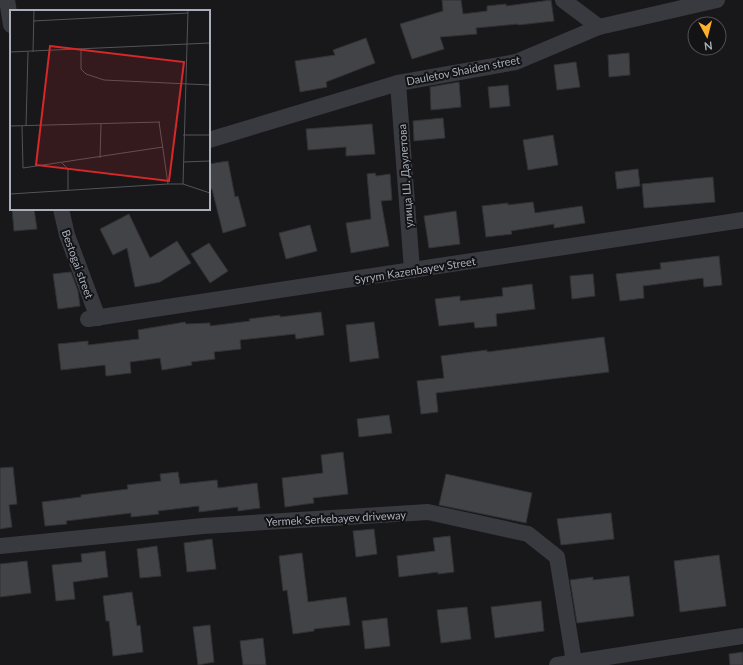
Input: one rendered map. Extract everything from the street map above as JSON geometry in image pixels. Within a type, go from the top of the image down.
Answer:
[{"type":"street","points":[[7,0],[10,19]]},
{"type":"street","points":[[563,0],[599,28]]},
{"type":"street","name":"Dauletov Shaiden street","points":[[210,140],[398,83],[516,62],[599,28],[717,0]]},
{"type":"street","name":"улица Ш. Даулетова","points":[[398,83],[412,270]]},
{"type":"street","name":"Bestogai street","points":[[61,210],[67,235],[93,318]]},
{"type":"street","name":"Syrym Kazenbayev Street","points":[[93,318],[743,220]]},
{"type":"street","name":"Yermek Serkebayev driveway","points":[[0,546],[203,526],[428,512],[528,534],[557,557],[574,662]]},
{"type":"street","points":[[557,665],[743,636]]},
{"type":"building","points":[[442,0],[461,0],[463,14],[487,11],[487,6],[506,4],[506,6],[551,0],[554,21],[476,28],[477,34],[440,37],[444,49],[412,59],[400,24],[443,11]]},
{"type":"building","points":[[366,38],[375,63],[326,82],[327,87],[300,92],[295,61],[335,55],[333,50]]},
{"type":"building","points":[[629,53],[630,75],[609,77],[608,55]]},
{"type":"building","points":[[576,62],[580,87],[557,90],[554,65]]},
{"type":"building","points":[[459,82],[461,107],[431,110],[430,87]]},
{"type":"building","points":[[508,85],[510,106],[490,108],[488,87]]},
{"type":"building","points":[[443,118],[445,138],[414,141],[413,121]]},
{"type":"building","points":[[372,124],[375,154],[346,156],[346,147],[308,150],[306,129]]},
{"type":"building","points":[[553,135],[558,165],[528,170],[523,140]]},
{"type":"building","points":[[228,161],[235,197],[238,196],[246,226],[223,233],[212,189],[210,190],[210,164]]},
{"type":"building","points":[[638,169],[640,186],[617,189],[615,172]]},
{"type":"building","points":[[375,173],[376,176],[390,174],[392,200],[381,201],[389,246],[351,253],[346,223],[371,219],[367,174]]},
{"type":"building","points":[[713,177],[715,202],[644,208],[642,184]]},
{"type":"building","points":[[533,202],[535,213],[582,206],[585,223],[554,228],[554,224],[511,231],[512,234],[486,237],[482,206]]},
{"type":"building","points":[[12,210],[34,210],[37,229],[14,231]]},
{"type":"building","points":[[456,211],[460,244],[429,248],[424,216]]},
{"type":"building","points":[[129,214],[150,258],[177,241],[191,263],[160,282],[135,287],[127,248],[113,255],[100,229]]},
{"type":"building","points":[[310,225],[317,251],[286,259],[279,233]]},
{"type":"building","points":[[209,243],[228,271],[210,283],[191,254]]},
{"type":"building","points":[[719,256],[722,285],[704,287],[703,278],[643,286],[644,298],[620,301],[616,274],[661,269],[660,263]]},
{"type":"building","points":[[71,272],[78,291],[80,306],[58,309],[53,274]]},
{"type":"building","points":[[593,274],[595,296],[572,299],[570,276]]},
{"type":"building","points":[[532,284],[535,309],[496,314],[497,326],[475,328],[474,322],[439,326],[435,299],[460,296],[460,301],[503,296],[502,288]]},
{"type":"building","points":[[321,312],[324,335],[296,339],[295,334],[240,340],[241,349],[214,352],[215,359],[191,362],[192,365],[162,370],[160,358],[130,362],[131,373],[106,376],[105,365],[61,370],[58,344],[88,341],[88,345],[139,339],[138,330],[185,322],[186,324],[210,323],[210,326],[250,321],[249,319],[280,315],[280,317]]},
{"type":"building","points":[[374,322],[379,358],[350,362],[346,325]]},
{"type":"building","points":[[604,337],[609,372],[436,393],[438,412],[421,414],[417,381],[444,378],[441,356],[487,350],[487,352]]},
{"type":"building","points":[[389,415],[392,433],[359,437],[357,419]]},
{"type":"building","points":[[343,452],[348,494],[313,498],[314,503],[285,507],[282,478],[323,473],[321,455]]},
{"type":"building","points":[[13,467],[17,504],[9,505],[12,527],[0,529],[0,468]]},
{"type":"building","points":[[178,472],[180,484],[217,480],[218,488],[257,483],[260,508],[238,511],[238,507],[199,512],[199,506],[158,511],[159,514],[131,517],[131,513],[66,521],[67,524],[45,526],[42,502],[128,489],[127,485],[161,481],[160,474]]},
{"type":"building","points":[[446,474],[532,493],[526,523],[439,505]]},
{"type":"building","points":[[611,513],[614,539],[561,545],[557,519]]},
{"type":"building","points":[[374,529],[377,554],[356,557],[353,531]]},
{"type":"building","points":[[450,536],[454,572],[438,574],[438,572],[399,577],[397,556],[435,551],[433,538]]},
{"type":"building","points":[[212,539],[216,569],[187,572],[184,543]]},
{"type":"building","points":[[157,546],[161,576],[140,578],[137,549]]},
{"type":"building","points":[[105,551],[108,577],[73,582],[75,599],[56,601],[52,565],[82,562],[81,554]]},
{"type":"building","points":[[302,553],[308,602],[346,597],[350,625],[314,629],[314,631],[293,634],[287,590],[283,591],[279,556]]},
{"type":"building","points":[[719,555],[726,606],[680,612],[674,561]]},
{"type":"building","points":[[27,561],[31,593],[0,597],[0,564]]},
{"type":"building","points":[[629,576],[634,616],[577,623],[570,580],[593,577],[593,580]]},
{"type":"building","points":[[132,592],[137,626],[140,625],[143,652],[113,656],[109,621],[106,621],[103,596]]},
{"type":"building","points":[[541,601],[544,631],[495,638],[491,607]]},
{"type":"building","points":[[467,607],[471,639],[441,643],[437,610]]},
{"type":"building","points":[[387,618],[390,646],[365,649],[362,621]]},
{"type":"building","points":[[210,625],[214,662],[198,665],[193,627]]},
{"type":"building","points":[[263,638],[266,665],[243,665],[240,641]]},
{"type":"building","points":[[743,652],[743,665],[730,665],[729,654]]}]
